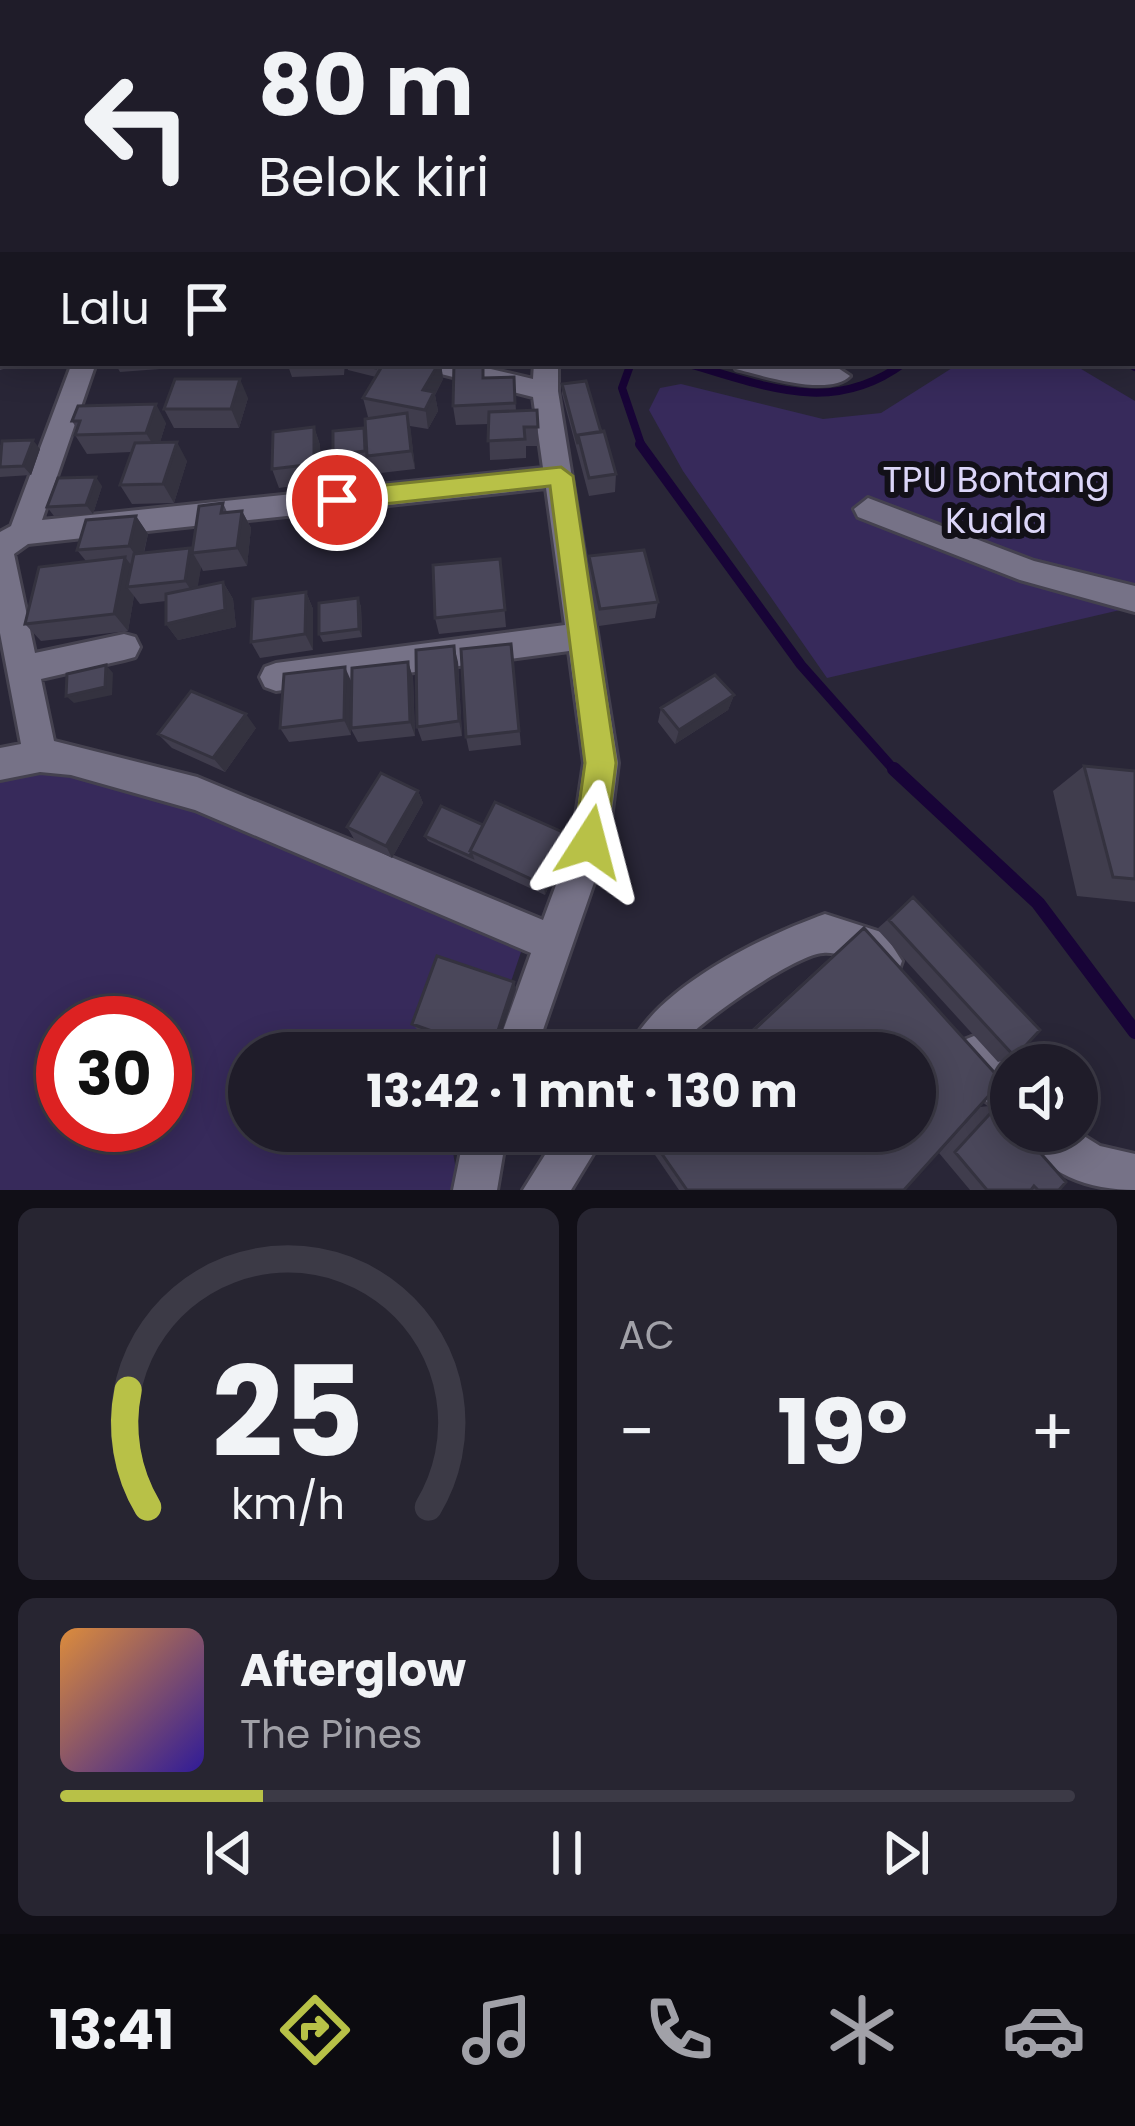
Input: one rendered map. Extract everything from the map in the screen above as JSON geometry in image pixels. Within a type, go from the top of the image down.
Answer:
[{"type":"street","points":[[40,756],[8,547],[84,366]]},
{"type":"street","points":[[455,366],[546,377],[601,763],[590,842],[523,1032]]},
{"type":"street","points":[[756,366],[787,374],[838,376]]},
{"type":"street","points":[[8,547],[561,476]]},
{"type":"street","points":[[868,509],[1030,572],[1135,599]]},
{"type":"street","points":[[276,677],[583,635]]},
{"type":"street","points":[[25,669],[124,647]]},
{"type":"street","points":[[0,764],[40,756],[71,759],[214,800],[555,944]]},
{"type":"street","points":[[663,1032],[672,1020],[783,948],[825,933],[870,947],[917,997]]},
{"type":"street","points":[[948,1030],[990,1074]]},
{"type":"street","points":[[475,1190],[481,1152]]},
{"type":"street","points":[[545,1190],[571,1152]]},
{"type":"street","points":[[1070,1152],[1081,1161],[1120,1174]]},
{"type":"green space","name":"TPU Bontang Kuala","points":[[955,366],[1076,366],[1135,401],[1135,613],[1120,610],[827,678],[683,471],[649,410],[660,388],[681,384],[823,419],[881,413]]},
{"type":"green space","points":[[70,767],[211,810],[522,949],[494,1032],[228,1032],[228,1152],[453,1152],[459,1190],[0,1190],[0,779]]},
{"type":"building","points":[[382,366],[437,366],[423,390],[434,392],[425,410],[363,398]]},
{"type":"building","points":[[454,366],[483,366],[483,378],[514,377],[515,403],[453,406]]},
{"type":"building","points":[[175,379],[240,379],[231,409],[164,409]]},
{"type":"building","points":[[586,381],[601,432],[578,435],[578,444],[562,384]]},
{"type":"building","points":[[156,404],[146,433],[75,435],[80,421],[72,421],[78,406]]},
{"type":"building","points":[[537,410],[538,427],[524,427],[525,439],[488,441],[489,412]]},
{"type":"building","points":[[407,413],[411,451],[367,456],[365,419]]},
{"type":"building","points":[[314,427],[314,464],[272,469],[273,432]]},
{"type":"building","points":[[364,428],[365,451],[333,455],[333,431]]},
{"type":"building","points":[[604,431],[616,474],[589,478],[578,435]]},
{"type":"building","points":[[33,440],[23,466],[0,467],[2,441]]},
{"type":"building","points":[[177,442],[163,484],[120,485],[135,443]]},
{"type":"building","points":[[96,477],[86,505],[47,507],[58,478]]},
{"type":"building","points":[[223,503],[221,513],[242,511],[237,548],[192,553],[199,506]]},
{"type":"building","points":[[136,516],[129,546],[77,550],[86,520]]},
{"type":"building","points":[[190,548],[185,581],[127,587],[134,554]]},
{"type":"building","points":[[644,550],[658,602],[600,609],[589,556]]},
{"type":"building","points":[[125,557],[114,614],[25,624],[39,567]]},
{"type":"building","points":[[500,559],[505,610],[435,618],[433,565]]},
{"type":"building","points":[[223,582],[225,610],[166,624],[166,594]]},
{"type":"building","points":[[306,592],[305,634],[251,642],[253,599]]},
{"type":"building","points":[[358,598],[359,629],[319,634],[319,603]]},
{"type":"building","points":[[511,644],[519,731],[466,737],[461,649]]},
{"type":"building","points":[[454,646],[459,721],[417,727],[416,650]]},
{"type":"building","points":[[408,662],[410,722],[351,728],[352,668]]},
{"type":"building","points":[[106,665],[105,687],[66,696],[67,674]]},
{"type":"building","points":[[345,667],[344,720],[280,728],[284,674]]},
{"type":"building","points":[[715,675],[734,695],[679,730],[661,708]]},
{"type":"building","points":[[191,691],[246,714],[213,758],[158,734]]},
{"type":"building","points":[[1084,766],[1135,771],[1135,879],[1113,877]]},
{"type":"building","points":[[381,773],[418,791],[386,846],[347,827]]},
{"type":"building","points":[[495,802],[567,834],[544,885],[470,851]]},
{"type":"building","points":[[441,806],[483,825],[470,851],[472,857],[425,836]]},
{"type":"building","points":[[913,897],[1040,1030],[1027,1044],[1003,1044],[889,920]]},
{"type":"building","points":[[864,928],[990,1068],[990,1094],[904,1190],[687,1190],[661,1152],[936,1152],[936,1032],[752,1032]]},
{"type":"building","points":[[437,956],[514,982],[498,1032],[435,1032],[412,1024]]},
{"type":"building","points":[[990,1114],[990,1152],[1040,1152],[1066,1182],[1059,1190],[1034,1186],[1031,1190],[987,1190],[955,1152]]},
{"type":"waterway","points":[[630,366],[622,388],[642,447]]},
{"type":"waterway","points":[[696,366],[770,387],[823,393],[850,389],[899,366]]},
{"type":"waterway","points":[[642,447],[801,665],[896,772]]},
{"type":"waterway","points":[[894,769],[1038,903],[1135,1032]]},
{"type":"route","points":[[337,500],[561,476],[601,763],[590,842]]}]
